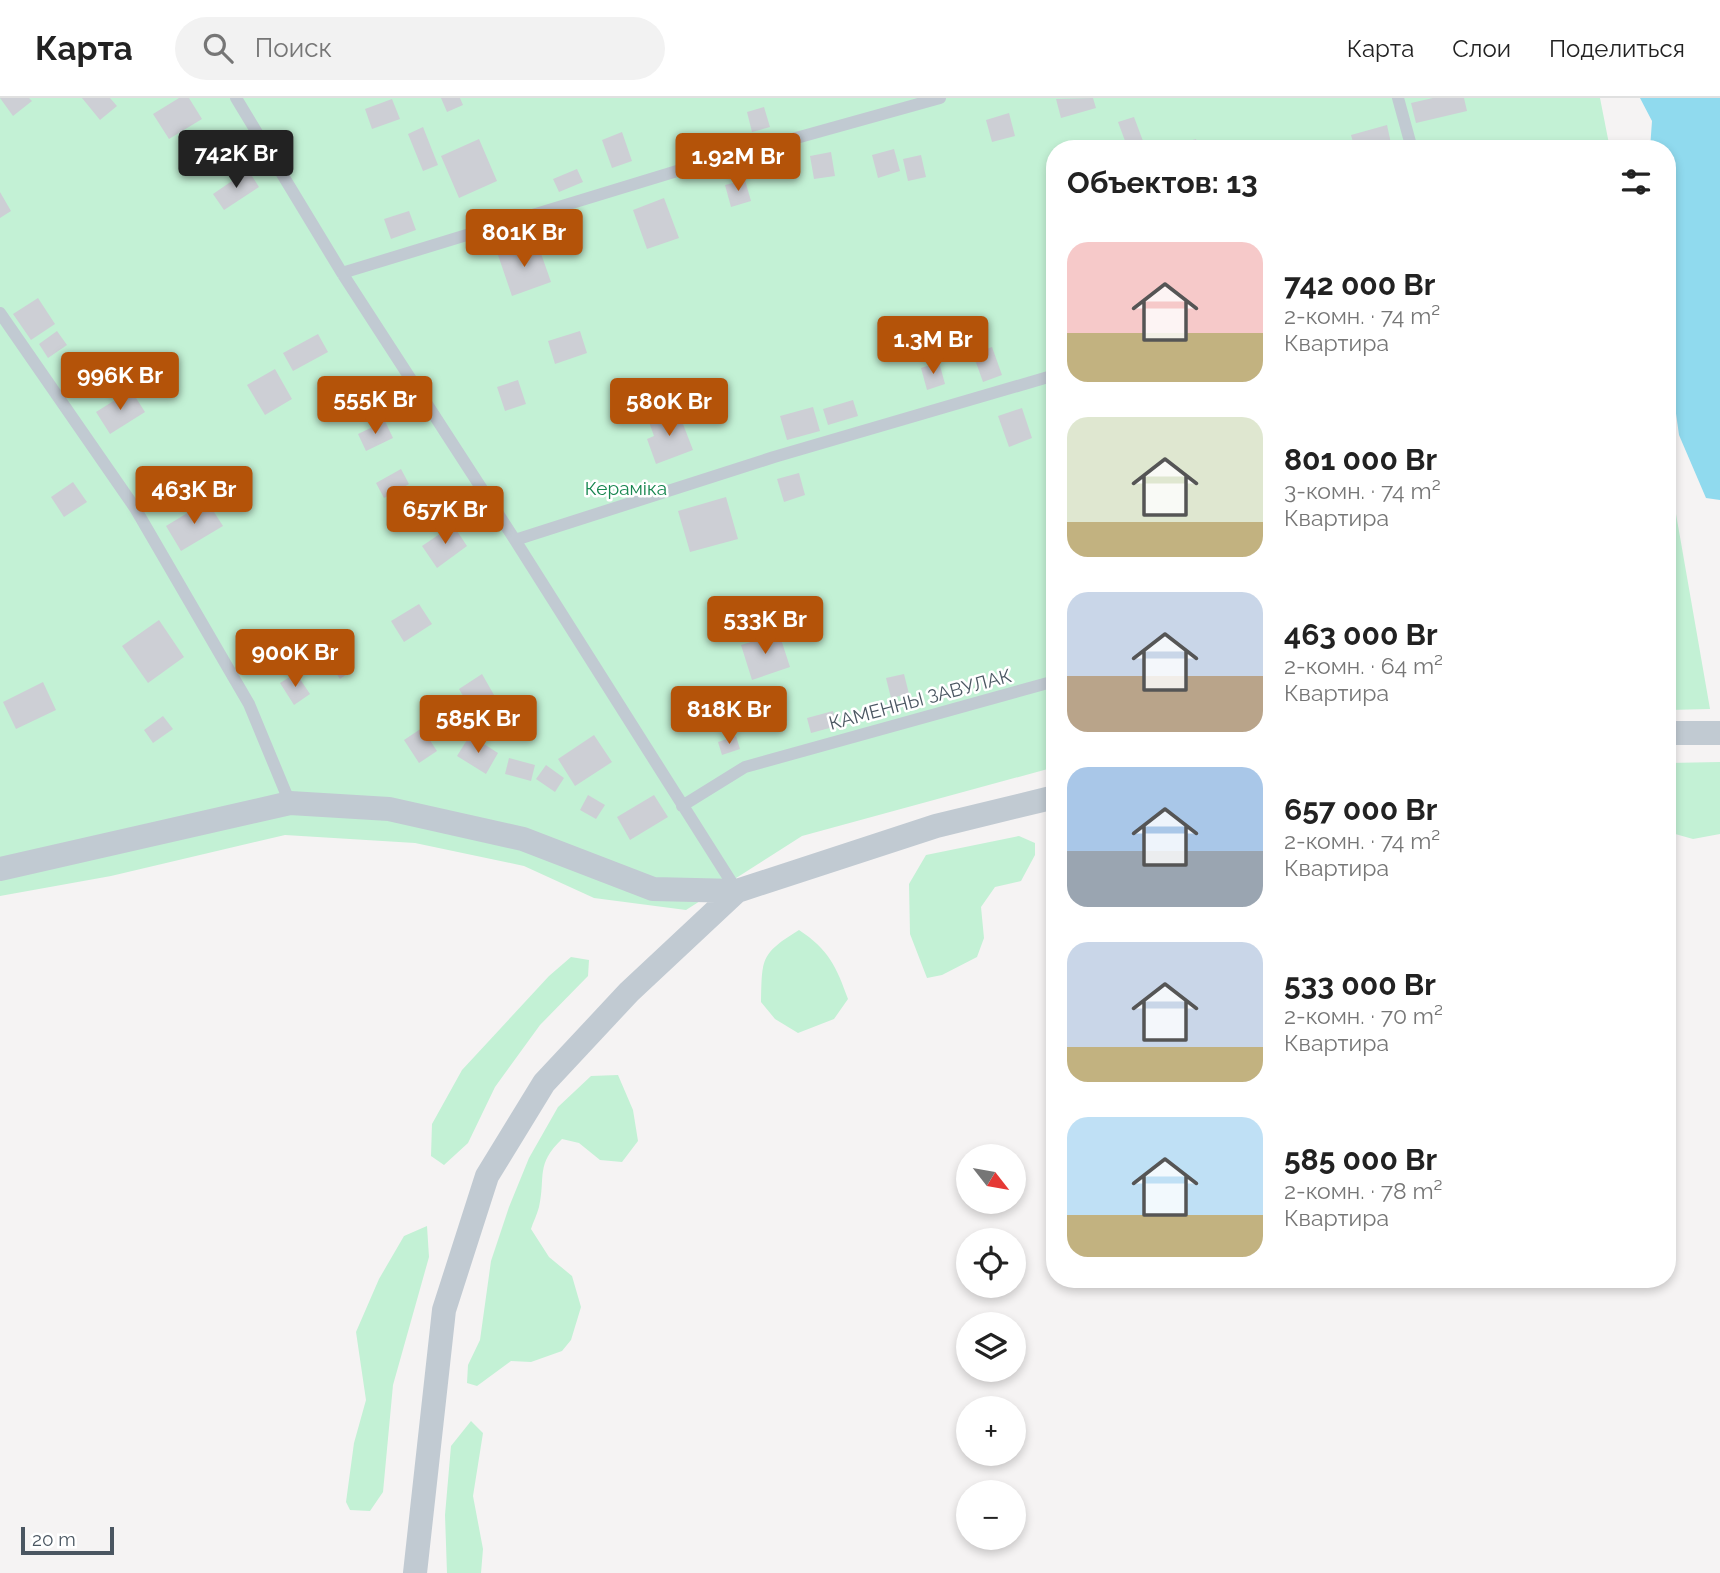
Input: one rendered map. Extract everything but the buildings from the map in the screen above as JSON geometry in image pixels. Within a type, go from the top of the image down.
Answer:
[{"type":"street","points":[[1676,733],[1720,733]]},
{"type":"street","points":[[0,869],[290,803],[389,809],[523,839],[653,889],[737,891],[936,825],[1046,799]]},
{"type":"street","points":[[415,1573],[444,1310],[487,1175],[544,1083],[629,992],[737,891]]},
{"type":"lane","points":[[236,98],[342,273],[737,891]]},
{"type":"lane","points":[[342,273],[677,171],[940,98]]},
{"type":"lane","points":[[1398,98],[1410,140]]},
{"type":"lane","points":[[0,313],[135,508],[249,704],[290,803]]},
{"type":"lane","points":[[515,540],[774,457],[1046,378]]},
{"type":"lane","name":"КАМЕННЫ ЗАВУЛАК","points":[[682,806],[745,767],[1046,683]]},
{"type":"green space","name":"Кераміка","points":[[0,98],[1600,98],[1608,140],[1046,140],[1046,769],[802,836],[686,910],[594,898],[524,866],[415,843],[285,835],[111,876],[0,896]]},
{"type":"green space","points":[[1676,514],[1710,709],[1676,710]]},
{"type":"green space","points":[[1720,762],[1720,834],[1693,839],[1676,834],[1676,763]]},
{"type":"green space","points":[[1019,836],[1035,843],[1035,855],[1021,881],[995,887],[981,907],[984,938],[977,957],[942,975],[927,978],[910,934],[909,884],[926,855]]},
{"type":"green space","points":[[799,930],[825,952],[848,999],[834,1019],[798,1033],[775,1019],[761,1002],[766,959],[777,945]]},
{"type":"green space","points":[[571,957],[589,960],[588,976],[540,1025],[495,1087],[468,1143],[444,1165],[431,1156],[432,1124],[462,1070],[549,976]]},
{"type":"green space","points":[[618,1075],[633,1110],[638,1141],[622,1162],[600,1160],[579,1143],[562,1139],[545,1164],[539,1207],[531,1229],[549,1257],[572,1276],[581,1307],[571,1340],[562,1351],[531,1362],[511,1361],[477,1386],[467,1383],[468,1365],[480,1340],[491,1261],[529,1158],[558,1107],[591,1076]]},
{"type":"green space","points":[[427,1226],[429,1257],[393,1385],[383,1492],[370,1511],[350,1510],[346,1502],[354,1443],[366,1400],[356,1332],[379,1279],[404,1236]]},
{"type":"green space","points":[[471,1421],[483,1433],[473,1496],[483,1549],[481,1573],[447,1573],[445,1515],[451,1446]]},
{"type":"water","points":[[1640,98],[1720,98],[1720,500],[1706,498],[1679,435],[1676,414],[1676,140],[1651,140],[1652,121]]}]
